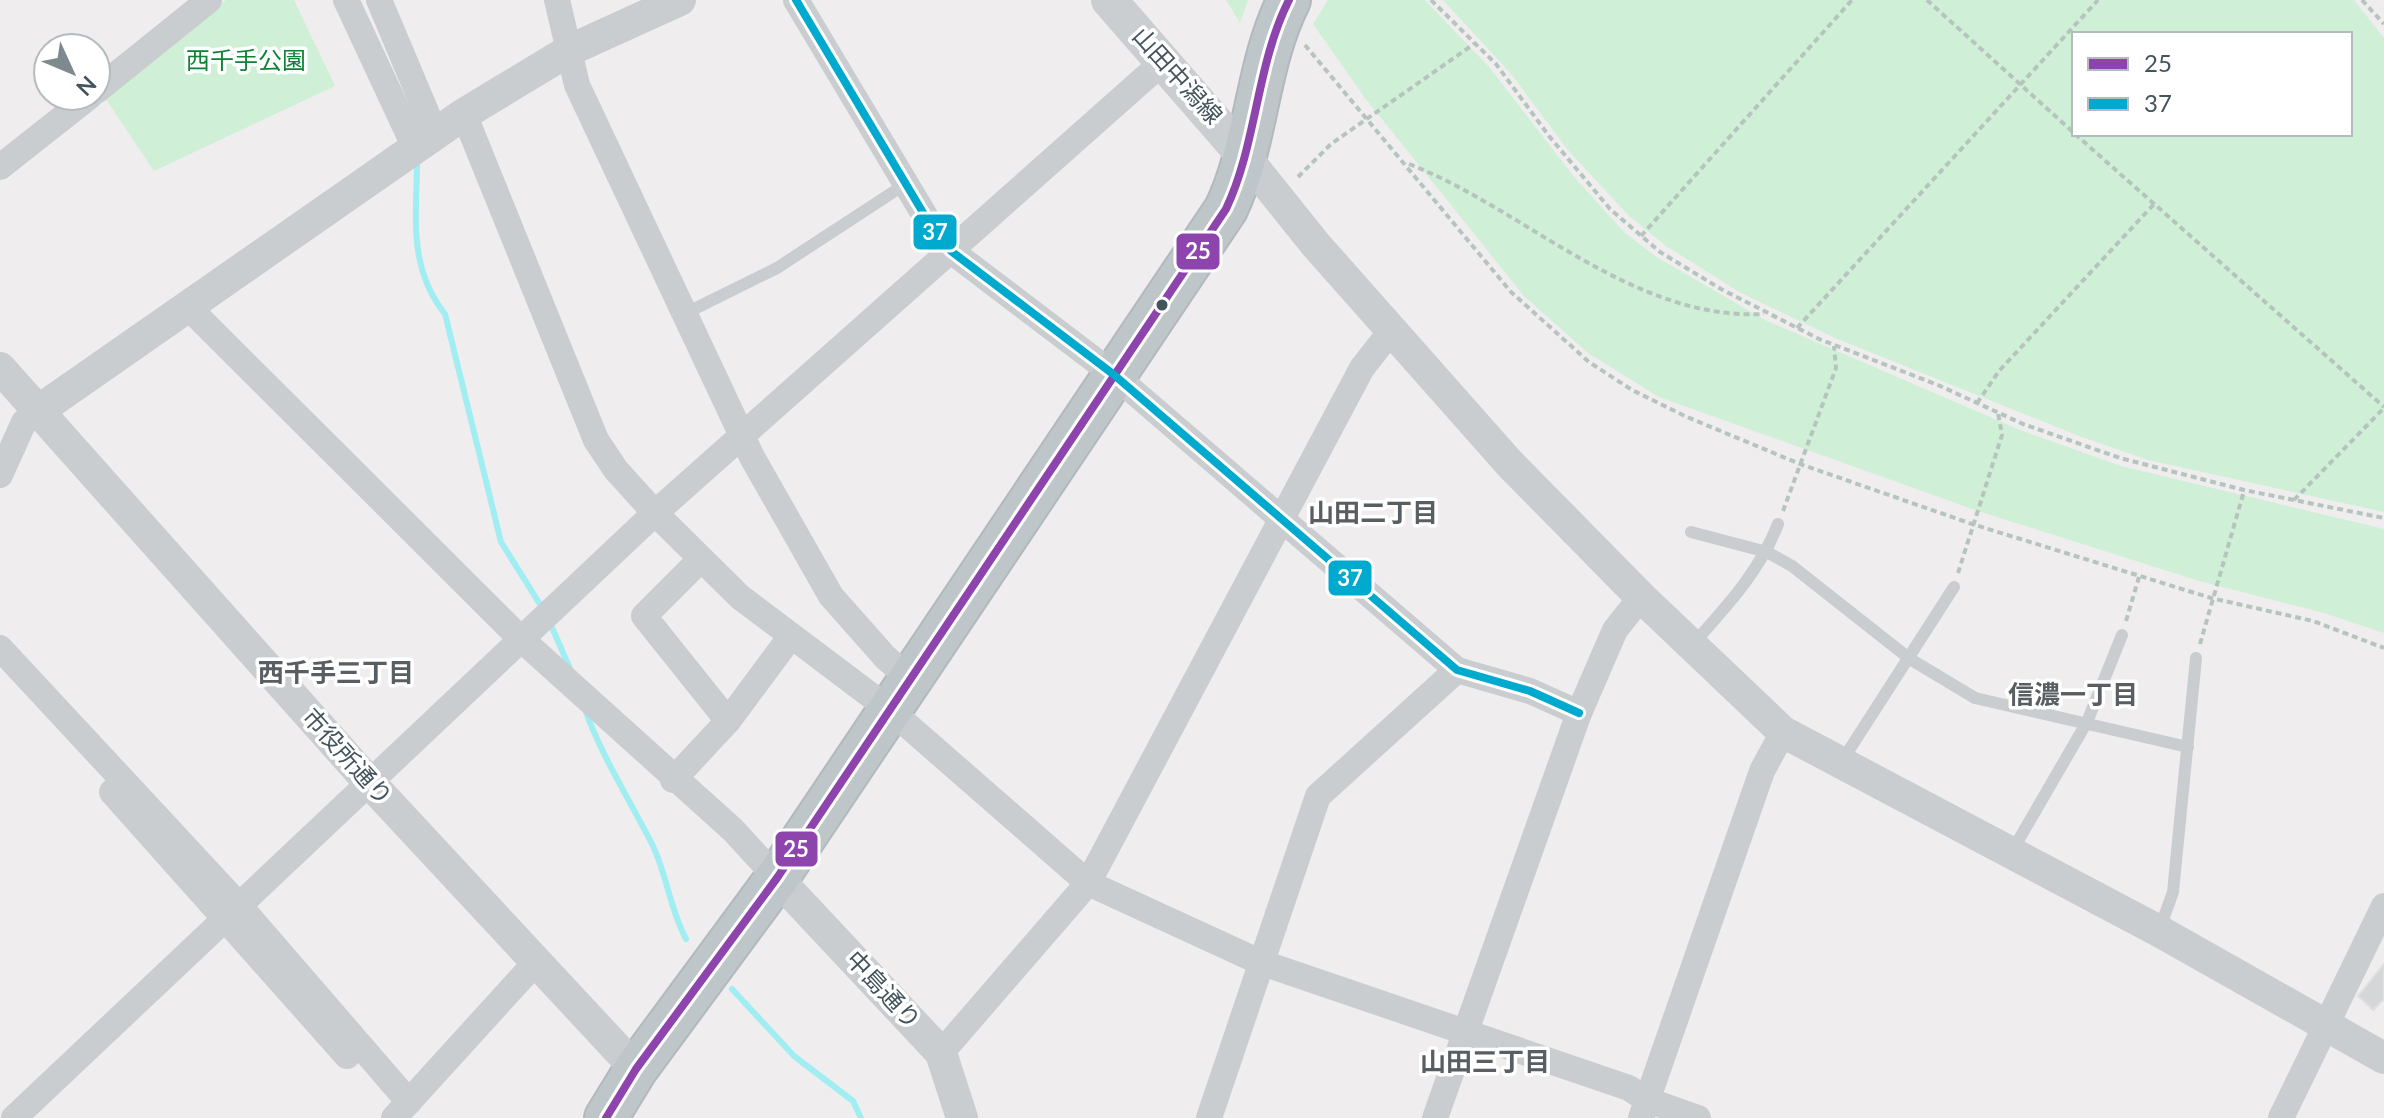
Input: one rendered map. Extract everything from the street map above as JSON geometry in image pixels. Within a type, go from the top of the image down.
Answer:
[{"type":"highway","points":[[606,1118],[636,1069],[777,878],[1226,209],[1238,184],[1243,154],[1288,12]]},
{"type":"main road","name":"山田中潟線","points":[[1109,0],[1243,154]]},
{"type":"street","points":[[346,0],[425,142]]},
{"type":"street","points":[[379,0],[425,142]]},
{"type":"street","points":[[557,0],[577,85],[743,433],[797,540],[831,596],[885,657],[900,694]]},
{"type":"street","points":[[0,437],[464,114],[570,50],[680,0]]},
{"type":"street","points":[[796,0],[937,236],[951,251],[1113,374],[1457,670],[1530,691],[1579,713]]},
{"type":"street","points":[[112,78],[204,1]]},
{"type":"street","points":[[16,1111],[655,513],[1164,61]]},
{"type":"street","points":[[0,167],[70,112]]},
{"type":"street","points":[[464,114],[596,440],[616,470],[700,560],[740,597],[791,636],[900,694],[1088,883],[1260,962],[1629,1088],[1644,1109],[1698,1118]]},
{"type":"street","points":[[1243,154],[1391,331],[1510,464],[1641,597],[1783,732],[2159,931],[2384,1058]]},
{"type":"street","points":[[187,306],[521,639],[673,780],[733,830],[777,878]]},
{"type":"street","points":[[941,1053],[1088,883],[1362,368],[1391,331]]},
{"type":"street","name":"市役所通り","points":[[0,368],[31,416],[636,1069]]},
{"type":"street","points":[[0,475],[31,416]]},
{"type":"street","points":[[700,560],[644,616],[728,721]]},
{"type":"street","points":[[1435,1118],[1579,713],[1615,630],[1641,597]]},
{"type":"street","points":[[673,780],[728,721],[791,636]]},
{"type":"street","points":[[0,648],[231,911],[401,1113],[536,962]]},
{"type":"street","points":[[1209,1118],[1318,796],[1457,670]]},
{"type":"street","points":[[0,675],[231,911]]},
{"type":"street","points":[[1644,1109],[1762,771],[1783,732]]},
{"type":"street","name":"中島通り","points":[[777,878],[941,1053],[962,1118]]},
{"type":"street","points":[[2281,1118],[2384,906]]},
{"type":"lane","points":[[686,313],[777,268],[907,183]]},
{"type":"lane","points":[[1693,644],[1723,612],[1767,552],[1778,524]]},
{"type":"lane","points":[[1691,532],[1767,552],[1792,566],[1910,659],[1975,698],[2070,723],[2087,722],[2188,747]]},
{"type":"lane","points":[[1842,761],[1954,587]]},
{"type":"lane","points":[[2010,854],[2087,722],[2122,635]]},
{"type":"lane","points":[[2159,931],[2173,892],[2196,658]]},
{"type":"path","points":[[1431,0],[1496,64],[1582,176],[1641,236],[1686,269],[1797,328],[1998,413],[2120,458],[2244,490],[2384,518]]},
{"type":"path","points":[[1641,236],[1852,0]]},
{"type":"path","points":[[1927,0],[2072,132]]},
{"type":"path","points":[[1797,328],[2098,0]]},
{"type":"path","points":[[2362,0],[2384,24]]},
{"type":"path","points":[[1288,12],[1369,118],[1511,292],[1589,362],[1687,417],[1800,464],[1972,524],[2139,577],[2211,598],[2313,621],[2384,648]]},
{"type":"path","points":[[1298,177],[1331,144],[1475,44]]},
{"type":"path","points":[[2076,136],[2384,408],[2294,500]]},
{"type":"path","points":[[1406,163],[1444,178],[1582,261],[1636,287],[1732,315],[1767,313]]},
{"type":"path","points":[[1977,403],[1999,371],[2155,203]]},
{"type":"path","points":[[1778,524],[1836,368],[1834,344]]},
{"type":"path","points":[[1954,587],[2002,435],[1998,413]]},
{"type":"path","points":[[2196,658],[2244,490]]},
{"type":"path","points":[[2122,635],[2139,577]]},
{"type":"green space","name":"西千手公園","points":[[226,0],[294,0],[335,86],[154,171],[112,108],[112,92]]},
{"type":"green space","points":[[1226,0],[1248,0],[1240,23]]},
{"type":"green space","points":[[1328,0],[1425,0],[1489,67],[1575,178],[1624,232],[1655,256],[1765,320],[2020,430],[2121,466],[2384,529],[2384,633],[2324,613],[2199,581],[1975,510],[1659,397],[1588,353],[1524,296],[1365,98],[1313,24]]},
{"type":"green space","points":[[1443,0],[2354,0],[2384,38],[2384,512],[2148,460],[2079,436],[1835,338],[1741,293],[1666,246],[1629,216],[1567,149],[1512,75]]},
{"type":"building","points":[[2384,964],[2384,999],[2373,1010],[2358,996]]},
{"type":"waterway","points":[[417,159],[419,259],[433,296],[445,314],[501,542],[543,609]]},
{"type":"waterway","points":[[550,623],[571,671]]},
{"type":"waterway","points":[[586,712],[653,846],[686,939]]},
{"type":"waterway","points":[[732,989],[794,1056],[853,1101],[861,1118]]},
{"type":"transit line","name":"37","points":[[796,0],[937,236],[951,251],[1113,374],[1457,670],[1530,691],[1579,713]]},
{"type":"transit line","name":"25","points":[[606,1118],[636,1069],[777,878],[1226,209],[1244,158],[1270,51],[1289,0]]},
{"type":"district","name":"山田二丁目","points":[[1373,513]]},
{"type":"district","name":"西千手三丁目","points":[[336,673]]},
{"type":"district","name":"信濃一丁目","points":[[2073,695]]},
{"type":"district","name":"山田三丁目","points":[[1485,1062]]}]
